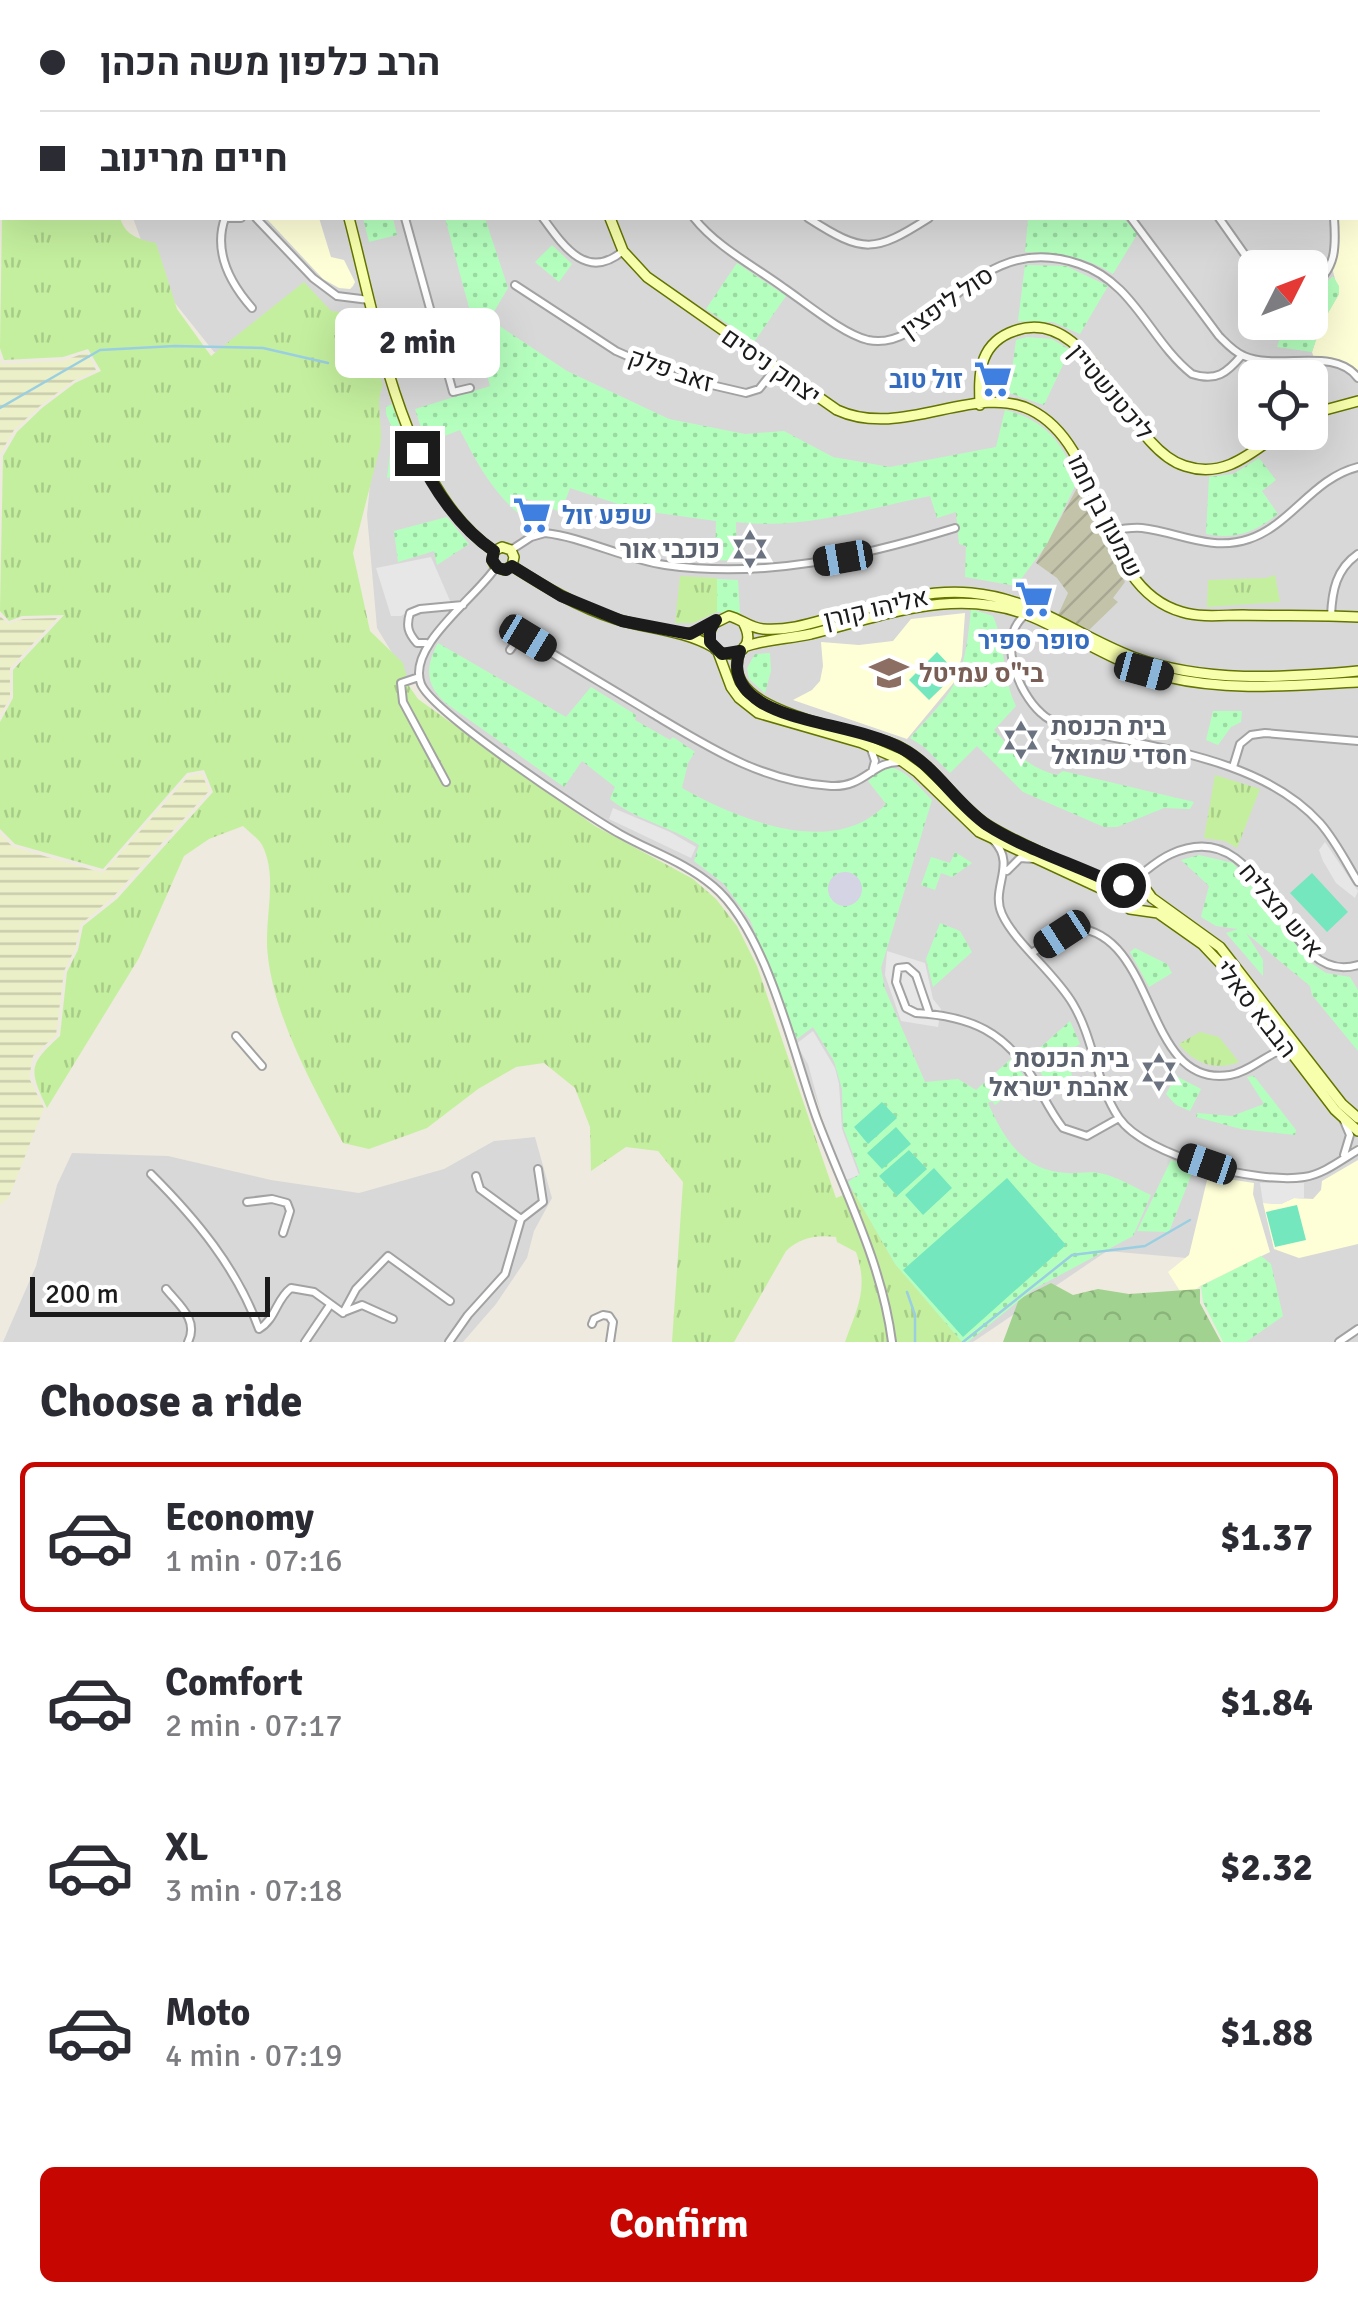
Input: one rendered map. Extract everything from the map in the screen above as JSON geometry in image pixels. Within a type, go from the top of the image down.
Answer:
[{"type":"street","points":[[226,220],[221,240],[226,272],[252,308]]},
{"type":"street","points":[[258,220],[313,278],[337,296],[370,300]]},
{"type":"street","points":[[350,220],[402,414],[422,464],[453,511],[494,551]]},
{"type":"street","points":[[406,220],[453,392],[470,388]]},
{"type":"street","points":[[545,220],[563,243],[586,262],[607,262],[623,251]]},
{"type":"street","name":"יצחק ניסים","points":[[611,220],[623,251],[664,291],[824,402],[858,418],[895,419],[980,405]]},
{"type":"street","name":"סול ליפצין","points":[[696,220],[720,243],[863,338],[879,341],[902,336],[991,269],[1010,262],[1046,258],[1081,264],[1108,278],[1192,374],[1221,376],[1242,355]]},
{"type":"street","points":[[812,220],[851,242],[874,246],[895,239],[926,220]]},
{"type":"street","points":[[1132,220],[1219,336],[1242,355],[1280,363],[1334,362],[1349,368],[1358,378]]},
{"type":"street","points":[[1219,220],[1241,250]]},
{"type":"street","points":[[1328,269],[1335,252],[1334,220]]},
{"type":"street","name":"זאב פלק","points":[[515,285],[616,351],[655,370],[746,393],[759,389],[775,369]]},
{"type":"street","name":"ליכטנשטיין","points":[[980,405],[979,371],[991,347],[1011,332],[1042,330],[1060,334],[1076,345],[1169,458],[1207,471],[1224,468],[1252,450]]},
{"type":"street","points":[[1328,409],[1358,401]]},
{"type":"street","name":"שמעון בן חמו","points":[[980,405],[1005,402],[1022,406],[1056,429],[1075,457],[1143,590],[1173,609],[1196,615],[1358,617]]},
{"type":"street","points":[[1111,531],[1142,528],[1203,543],[1239,542],[1267,530],[1328,480],[1358,467]]},
{"type":"street","points":[[511,550],[546,533],[666,565],[765,568],[843,558],[956,528]]},
{"type":"street","points":[[494,551],[504,547],[511,550],[512,566]]},
{"type":"street","points":[[494,551],[492,560],[496,567],[502,570],[512,566]]},
{"type":"street","points":[[1331,616],[1338,576],[1358,554]]},
{"type":"street","points":[[512,566],[589,610],[683,634],[732,654],[742,649]]},
{"type":"street","points":[[496,567],[428,642],[419,676],[434,701],[510,760],[606,826],[688,867],[729,902],[751,937],[770,980],[819,1123],[880,1273],[892,1342]]},
{"type":"street","name":"אליהו קורן","points":[[741,620],[756,629],[784,628],[920,596],[974,593],[1034,607],[1129,655],[1172,668],[1235,676],[1358,671]]},
{"type":"street","name":"אליהו קורן","points":[[742,649],[903,608],[961,602],[1025,615],[1113,659],[1170,678],[1235,686],[1358,682]]},
{"type":"street","points":[[428,642],[417,643],[411,636],[410,614],[420,609],[464,604]]},
{"type":"street","points":[[1025,615],[1012,634],[1012,659],[1029,701],[1046,718],[1069,728],[1233,767],[1266,780],[1300,803],[1328,832],[1358,882]]},
{"type":"street","points":[[683,634],[697,632],[728,616],[741,620],[748,633],[736,664],[740,682],[762,704],[888,742],[924,764],[985,824],[1107,880],[1129,882],[1146,890]]},
{"type":"street","points":[[716,620],[709,636],[731,687],[750,708],[779,721],[870,746],[905,762],[969,823],[994,840],[1102,889],[1130,909],[1146,902],[1150,869]]},
{"type":"street","points":[[510,650],[520,636],[528,638],[713,750],[764,774],[831,786],[852,784],[886,762],[905,762]]},
{"type":"street","points":[[419,676],[401,683],[404,702],[446,782]]},
{"type":"street","points":[[1233,767],[1240,744],[1258,734],[1358,741]]},
{"type":"street","points":[[868,776],[875,761],[870,746]]},
{"type":"street","points":[[994,840],[1003,853],[1002,915],[1054,976],[1080,1016],[1119,1118],[1129,1130],[1151,1143],[1227,1171],[1290,1178],[1308,1177],[1358,1150]]},
{"type":"street","name":"איש מצליח","points":[[1129,882],[1165,856],[1188,848],[1226,851],[1242,861],[1305,946],[1322,962],[1340,969],[1358,965]]},
{"type":"street","points":[[1004,876],[1020,858],[1035,859]]},
{"type":"street","points":[[1122,904],[1120,892],[1129,882]]},
{"type":"street","name":"הבבא סאלי","points":[[1146,890],[1220,948],[1342,1104],[1358,1118]]},
{"type":"street","name":"הבבא סאלי","points":[[1139,908],[1158,913],[1202,944],[1235,979],[1344,1119],[1358,1130]]},
{"type":"street","points":[[1033,952],[1069,930],[1099,932],[1122,953],[1176,1053],[1188,1067],[1208,1074],[1229,1075],[1279,1052],[1292,1055]]},
{"type":"street","points":[[929,1014],[916,975],[907,967],[898,968],[896,982],[906,1008],[929,1014],[980,1026],[1004,1039],[1063,1128],[1087,1136],[1119,1118]]},
{"type":"street","points":[[1265,1058],[1274,1042],[1274,1032]]},
{"type":"street","points":[[236,1036],[262,1066]]},
{"type":"street","points":[[1340,1160],[1350,1135],[1344,1119]]},
{"type":"street","points":[[449,1342],[505,1274],[521,1219],[543,1202],[538,1168]]},
{"type":"street","points":[[150,1174],[212,1241],[259,1329],[271,1320],[280,1299],[291,1288],[314,1292],[343,1313]]},
{"type":"street","points":[[476,1176],[480,1189],[521,1219]]},
{"type":"street","points":[[247,1202],[272,1199],[287,1203],[290,1211],[283,1233]]},
{"type":"street","points":[[343,1313],[356,1289],[388,1256],[450,1301]]},
{"type":"street","points":[[166,1289],[190,1319],[192,1334],[188,1342]]},
{"type":"street","points":[[343,1313],[362,1305],[393,1320]]},
{"type":"street","points":[[305,1342],[330,1306]]},
{"type":"street","points":[[592,1324],[594,1319],[610,1316],[610,1342]]},
{"type":"street","points":[[1339,1342],[1358,1329]]},
{"type":"shaded area","points":[[134,220],[1358,220],[1358,1342],[1235,1342],[1255,1264],[1107,1251],[973,1342],[960,1342],[893,1266],[847,1183],[771,976],[742,910],[709,876],[671,860],[542,781],[406,676],[377,628],[367,515],[377,413],[214,352],[155,278]]},
{"type":"shaded area","points":[[268,220],[320,220],[331,257],[344,260],[355,282],[350,289],[339,288],[323,279]]},
{"type":"shaded area","points":[[1334,220],[1358,220],[1355,374],[1349,368],[1328,364],[1328,360],[1315,360],[1312,352],[1316,340],[1328,340],[1328,313],[1339,294],[1331,264]]},
{"type":"shaded area","points":[[87,352],[96,370],[73,381],[40,406],[14,430],[0,454],[0,359],[2,364],[63,361]]},
{"type":"shaded area","points":[[1077,488],[1125,582],[1113,598],[1118,602],[1087,632],[1058,615],[1068,593],[1057,578],[1036,563]]},
{"type":"shaded area","points":[[431,557],[451,603],[430,604],[391,616],[376,568]]},
{"type":"shaded area","points":[[965,613],[962,656],[955,681],[907,739],[793,700],[820,681],[821,642],[859,645],[893,641],[911,619]]},
{"type":"shaded area","points":[[0,616],[8,624],[23,619],[57,618],[10,668],[10,698],[0,715]]},
{"type":"shaded area","points":[[202,774],[209,791],[114,896],[80,925],[75,949],[64,971],[56,1035],[33,1056],[29,1078],[44,1108],[9,1197],[0,1205],[0,834],[13,847],[103,873],[189,776]]},
{"type":"shaded area","points":[[613,808],[696,847],[691,858],[609,819]]},
{"type":"shaded area","points":[[1325,842],[1358,891],[1355,898],[1336,883],[1323,861],[1319,850]]},
{"type":"shaded area","points":[[845,872],[857,877],[862,889],[857,901],[845,906],[833,901],[828,889],[833,877]]},
{"type":"shaded area","points":[[887,951],[925,963],[933,999],[941,1009],[938,1027],[901,1021],[885,975]]},
{"type":"shaded area","points":[[813,1031],[835,1068],[839,1084],[842,1129],[859,1175],[846,1180],[808,1064],[796,1044]]},
{"type":"shaded area","points":[[535,1137],[552,1198],[534,1231],[527,1258],[496,1304],[463,1342],[3,1342],[36,1266],[57,1185],[72,1153],[168,1156],[271,1180],[359,1193],[444,1169],[494,1141]]},
{"type":"shaded area","points":[[1358,1160],[1358,1244],[1299,1258],[1274,1249],[1263,1203],[1313,1199],[1321,1190],[1322,1181]]},
{"type":"shaded area","points":[[1208,1176],[1254,1183],[1253,1194],[1270,1252],[1200,1286],[1185,1299],[1168,1272],[1189,1255]]},
{"type":"shaded area","points":[[1260,1183],[1304,1183],[1304,1199],[1263,1203]]},
{"type":"green space","points":[[2,220],[121,220],[134,236],[156,243],[177,309],[211,356],[304,282],[331,311],[357,314],[383,385],[379,400],[380,447],[353,553],[370,631],[403,663],[409,686],[418,699],[595,826],[693,879],[716,899],[737,926],[757,966],[836,1198],[853,1191],[895,1264],[962,1342],[845,1342],[860,1298],[860,1265],[856,1252],[837,1242],[836,1237],[822,1236],[803,1240],[786,1251],[734,1342],[672,1342],[683,1182],[658,1151],[626,1147],[591,1171],[590,1127],[575,1088],[544,1063],[516,1067],[478,1089],[427,1128],[369,1149],[343,1143],[297,1053],[279,1004],[268,957],[268,862],[260,843],[243,826],[209,839],[184,856],[139,958],[47,1108],[35,1069],[42,1054],[60,1036],[67,972],[78,950],[83,926],[117,899],[213,792],[204,770],[187,773],[103,869],[15,844],[0,829],[0,722],[13,698],[13,670],[64,615],[22,616],[9,621],[0,611],[3,456],[17,432],[42,408],[75,383],[101,371],[88,349],[63,357],[4,360],[0,348]]},
{"type":"green space","points":[[364,220],[393,220],[397,235],[369,242]]},
{"type":"green space","points":[[446,220],[486,220],[508,288],[492,315],[501,327],[567,371],[669,419],[745,434],[784,431],[833,457],[890,467],[996,447],[1005,410],[1032,420],[1052,436],[1066,457],[1076,484],[1047,544],[1016,586],[965,577],[966,546],[959,544],[956,512],[937,518],[930,496],[810,521],[736,522],[737,561],[715,560],[716,521],[636,510],[570,488],[561,512],[524,498],[518,513],[492,485],[460,430],[426,443],[415,409],[490,386]]},
{"type":"green space","points":[[1028,220],[1125,220],[1138,233],[1113,274],[1071,257],[1025,252]]},
{"type":"green space","points":[[552,245],[572,264],[559,282],[535,262]]},
{"type":"green space","points":[[737,263],[786,296],[754,342],[706,309]]},
{"type":"green space","points":[[1025,265],[1066,266],[1108,286],[1080,334],[1053,322],[1018,321]]},
{"type":"green space","points":[[1333,276],[1339,294],[1328,313],[1328,281]]},
{"type":"green space","points":[[1052,339],[1070,350],[1044,405],[1009,393],[1016,340]]},
{"type":"green space","points":[[1279,340],[1316,340],[1312,352],[1277,347]]},
{"type":"green space","points":[[392,404],[415,471],[387,478],[393,430],[386,407]]},
{"type":"green space","points":[[1259,458],[1276,480],[1262,491],[1278,514],[1244,533],[1206,534],[1209,477],[1233,474]]},
{"type":"green space","points":[[447,517],[469,544],[437,565],[434,551],[398,562],[394,531]]},
{"type":"green space","points":[[1275,575],[1280,602],[1207,607],[1208,580]]},
{"type":"green space","points":[[680,576],[717,578],[717,612],[693,623],[675,623]]},
{"type":"green space","points":[[717,579],[738,580],[740,614],[717,612]]},
{"type":"green space","points":[[971,609],[993,616],[997,627],[1016,706],[994,730],[1015,751],[1047,772],[1057,775],[1063,771],[1194,802],[1190,809],[1164,808],[1117,827],[1104,827],[1023,792],[977,746],[950,773],[910,738],[956,681]]},
{"type":"green space","points":[[438,643],[566,717],[591,687],[636,715],[635,720],[695,752],[682,788],[730,811],[785,829],[813,832],[865,821],[886,804],[868,781],[885,766],[911,778],[932,800],[881,968],[885,989],[925,1082],[958,1079],[976,1090],[1012,1058],[1027,1081],[995,1105],[992,1101],[988,1103],[1008,1140],[1038,1166],[1067,1173],[1106,1175],[1151,1195],[1133,1236],[1032,1290],[968,1342],[962,1342],[895,1264],[848,1182],[860,1173],[843,1127],[842,1089],[834,1061],[813,1027],[797,1039],[750,920],[724,884],[694,861],[699,845],[610,799],[615,787],[582,761],[564,787],[447,704],[434,690],[429,676]]},
{"type":"green space","points":[[937,652],[957,673],[929,700],[909,680]]},
{"type":"green space","points":[[770,653],[771,671],[765,693],[749,679],[747,668],[755,654]]},
{"type":"green space","points":[[1213,711],[1242,711],[1241,722],[1231,727],[1218,745],[1206,740]]},
{"type":"green space","points":[[1215,775],[1260,789],[1237,848],[1225,841],[1204,838]]},
{"type":"green space","points":[[955,852],[972,863],[952,877],[941,873],[935,890],[921,885],[931,857],[950,863]]},
{"type":"green space","points":[[1199,855],[1233,863],[1311,963],[1326,973],[1350,977],[1358,990],[1358,1051],[1312,995],[1310,986],[1246,933],[1263,960],[1263,976],[1226,933],[1238,929],[1216,926],[1201,917],[1209,886],[1181,860]]},
{"type":"green space","points":[[1312,873],[1348,912],[1327,932],[1290,893]]},
{"type":"green space","points":[[940,923],[960,931],[972,952],[933,987],[926,959]]},
{"type":"green space","points":[[1135,948],[1167,964],[1172,973],[1149,987],[1130,952]]},
{"type":"green space","points":[[1070,1021],[1080,1044],[1066,1052],[1072,1076],[1048,1087],[1032,1055]]},
{"type":"green space","points":[[1200,1032],[1219,1037],[1239,1062],[1214,1066],[1192,1057],[1179,1044]]},
{"type":"green space","points":[[1176,1076],[1201,1089],[1190,1111],[1176,1105],[1166,1094]]},
{"type":"green space","points":[[1254,1076],[1296,1130],[1295,1135],[1241,1129],[1196,1117],[1197,1113],[1232,1116],[1264,1104],[1247,1077]]},
{"type":"green space","points":[[882,1102],[897,1118],[868,1144],[854,1127]]},
{"type":"green space","points":[[896,1127],[911,1144],[882,1169],[867,1153]]},
{"type":"green space","points":[[909,1150],[927,1169],[897,1196],[879,1176]]},
{"type":"green space","points":[[1171,1160],[1194,1168],[1169,1232],[1137,1231]]},
{"type":"green space","points":[[934,1168],[952,1188],[923,1215],[905,1195]]},
{"type":"green space","points":[[1007,1178],[1066,1245],[963,1337],[903,1270]]},
{"type":"green space","points":[[1297,1205],[1306,1240],[1275,1247],[1266,1212]]},
{"type":"green space","points":[[1261,1256],[1271,1264],[1283,1316],[1246,1342],[1223,1342],[1203,1302],[1201,1286]]},
{"type":"green space","points":[[1051,1283],[1073,1295],[1098,1289],[1129,1294],[1200,1289],[1200,1303],[1221,1342],[1003,1342],[1019,1299]]},
{"type":"waterway","points":[[0,408],[100,350],[175,346],[263,348],[328,363]]},
{"type":"waterway","points":[[963,1342],[1072,1255],[1145,1246],[1190,1220]]},
{"type":"waterway","points":[[907,1292],[915,1315],[915,1342]]},
{"type":"place","name":"זול טוב","points":[[993,379]]},
{"type":"place","name":"שפע זול","points":[[532,515]]},
{"type":"place","name":"כוכבי אור","points":[[750,549]]},
{"type":"place","name":"סופר ספיר","points":[[1034,599]]},
{"type":"place","name":"בי\"ס עמיטל","points":[[889,673]]},
{"type":"place","name":"בית הכנסת חסדי שמואל","points":[[1021,740]]},
{"type":"place","name":"בית הכנסת אהבת ישראל","points":[[1159,1072]]},
{"type":"route","points":[[417,453],[453,511],[494,551],[492,560],[498,568],[506,570],[512,566],[589,610],[646,627],[690,634],[716,620],[710,630],[710,642],[722,654],[740,651],[736,672],[744,688],[762,704],[866,733],[904,750],[924,764],[985,824],[1107,880],[1126,883],[1123,885]]}]
